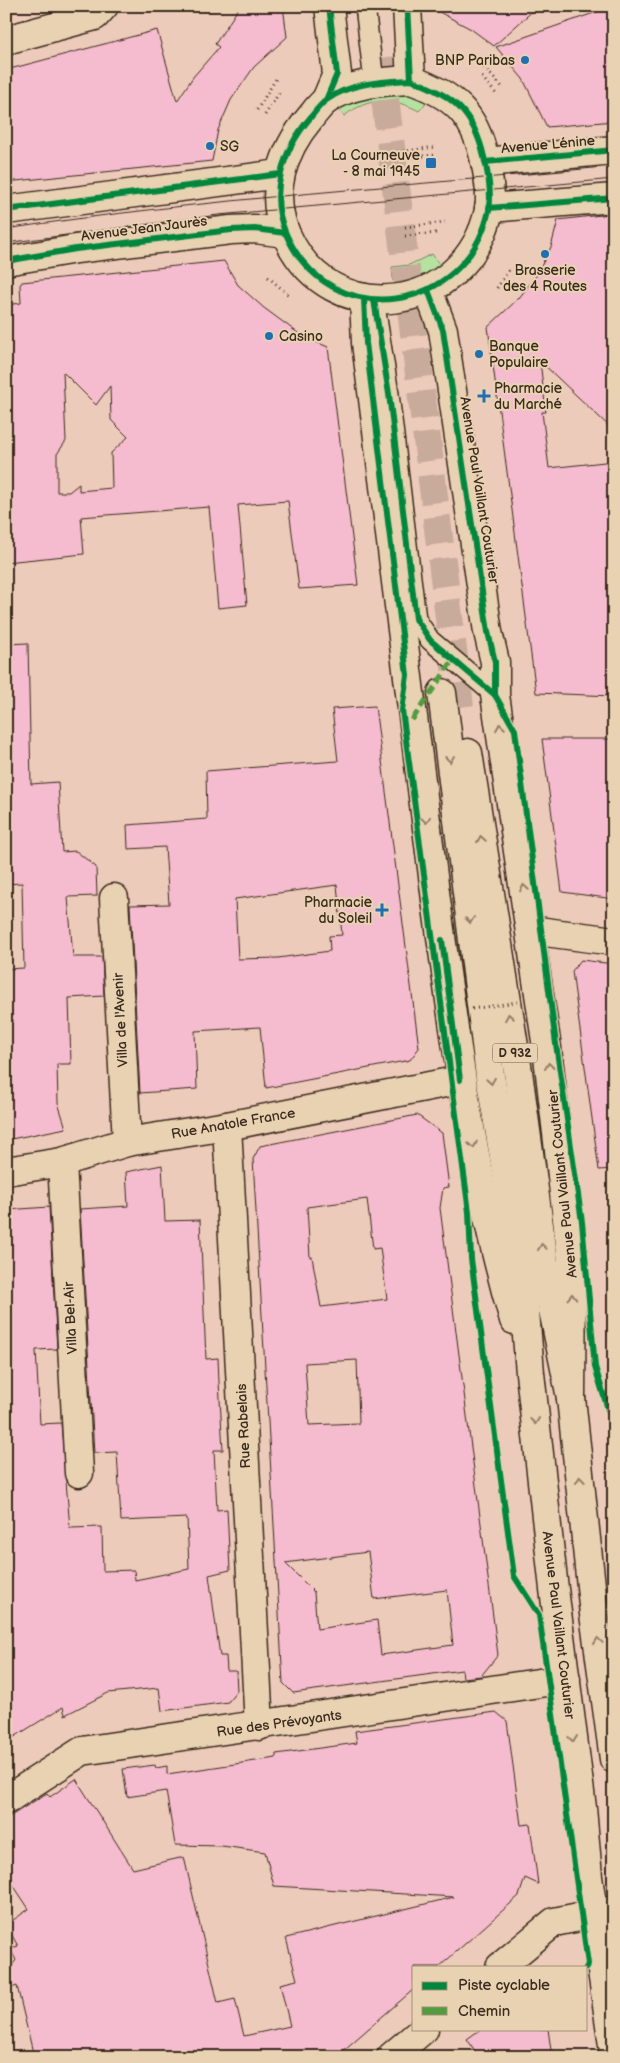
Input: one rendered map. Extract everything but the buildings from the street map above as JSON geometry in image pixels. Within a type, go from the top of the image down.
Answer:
[{"type":"main road","points":[[6,40],[95,16],[104,6]]},
{"type":"main road","points":[[326,100],[357,85],[411,80],[436,89],[464,110],[480,136],[489,178],[489,208],[479,242],[461,267],[428,290],[402,299],[369,299],[339,290],[320,279],[298,256],[285,232],[279,210],[280,174],[289,147],[305,123],[326,100],[337,74],[329,6]]},
{"type":"main road","points":[[407,6],[411,80]]},
{"type":"main road","name":"Avenue Lénine","points":[[486,162],[614,150]]},
{"type":"main road","points":[[6,210],[280,174]]},
{"type":"main road","points":[[489,208],[614,198]]},
{"type":"main road","name":"Avenue Jean Jaurès","points":[[6,261],[76,249],[231,230],[255,229],[285,232]]},
{"type":"main road","name":"Avenue Paul Vaillant Couturier","points":[[428,290],[443,330],[488,632],[495,662],[495,695],[547,1048],[572,1261],[571,1398]]},
{"type":"main road","name":"Avenue Paul Vaillant Couturier","points":[[369,299],[366,343],[460,1080],[495,1255],[530,1373]]},
{"type":"main road","name":"Avenue Paul Vaillant Couturier","points":[[604,1912],[588,1877],[530,1373],[520,1249],[490,1076],[451,700],[518,1072],[545,1270],[571,1398],[594,1614],[614,1759]]},
{"type":"main road","name":"Villa de l'Avenir","points":[[114,898],[126,1142]]},
{"type":"main road","points":[[530,930],[614,941]]},
{"type":"main road","name":"Rue Anatole France","points":[[6,1171],[62,1162],[126,1142],[228,1126],[460,1080]]},
{"type":"main road","name":"Rue Rabelais","points":[[228,1126],[259,1726]]},
{"type":"main road","name":"Villa Bel-Air","points":[[62,1162],[79,1473]]},
{"type":"main road","name":"Rue des Prévoyants","points":[[6,1800],[82,1751],[566,1679]]},
{"type":"main road","points":[[501,1966],[554,1922],[604,1912]]},
{"type":"main road","name":"D 932","points":[[604,1912],[614,2052]]},
{"type":"main road","points":[[391,2057],[423,2030]]},
{"type":"lane","points":[[365,6],[374,82]]},
{"type":"lane","points":[[369,299],[389,394],[416,619],[430,640],[495,695]]},
{"type":"path","points":[[478,60],[504,89]]},
{"type":"path","points":[[257,110],[277,77]]},
{"type":"path","points":[[482,77],[497,95]]},
{"type":"path","points":[[265,116],[278,93]]},
{"type":"path","points":[[398,152],[436,147]]},
{"type":"path","points":[[398,158],[436,154]]},
{"type":"path","points":[[405,227],[444,222]]},
{"type":"path","points":[[405,236],[437,233]]},
{"type":"path","points":[[497,288],[510,268]]},
{"type":"path","points":[[268,277],[290,296]]},
{"type":"path","points":[[472,1009],[517,1002]]},
{"type":"green space","points":[[392,87],[429,99],[419,111],[399,103],[381,101],[362,105],[344,116],[336,105]]},
{"type":"green space","points":[[432,254],[440,265],[423,276],[393,281],[392,267],[409,265]]},
{"type":"tunnel","points":[[380,58],[460,707]]},
{"type":"tram line","points":[[6,229],[82,218],[310,193],[614,166]]},
{"type":"tram line","points":[[6,243],[218,215],[614,179]]},
{"type":"marked path","points":[[412,720],[453,660]]},
{"type":"cycle path","points":[[326,100],[337,74],[329,6]]},
{"type":"cycle path","points":[[407,6],[411,80]]},
{"type":"cycle path","points":[[411,80],[450,99],[468,117],[480,142],[488,176],[490,190],[489,210],[476,245],[454,272],[427,290],[396,298],[364,298],[333,287],[306,266],[286,234],[281,219],[278,203],[281,173],[292,144],[300,130],[325,101],[338,93],[358,86],[379,82],[411,80]]},
{"type":"cycle path","points":[[485,162],[614,150]]},
{"type":"cycle path","points":[[6,210],[280,174]]},
{"type":"cycle path","points":[[489,208],[614,198]]},
{"type":"cycle path","points":[[6,261],[76,249],[231,230],[255,229],[285,233]]},
{"type":"cycle path","points":[[428,290],[443,330],[488,632],[495,662],[495,695]]},
{"type":"cycle path","points":[[364,298],[366,343],[407,675],[402,710],[469,1212],[471,1259],[514,1576],[539,1615],[587,1966]]},
{"type":"cycle path","points":[[374,300],[389,394],[416,619],[430,640],[495,695],[515,730],[556,1044],[582,1222],[595,1367],[611,1419],[614,1440]]},
{"type":"cycle path","points":[[442,940],[460,1080]]},
{"type":"place","name":"BNP Paribas","points":[[525,60]]},
{"type":"place","name":"SG","points":[[210,146]]},
{"type":"place","name":"La Courneuve - 8 mai 1945","points":[[431,163]]},
{"type":"place","name":"Brasserie des 4 Routes","points":[[545,254]]},
{"type":"place","name":"Casino","points":[[269,336]]},
{"type":"place","name":"Banque Populaire","points":[[479,354]]},
{"type":"place","name":"Pharmacie du Marché","points":[[484,396]]},
{"type":"place","name":"Pharmacie du Soleil","points":[[382,910]]}]
